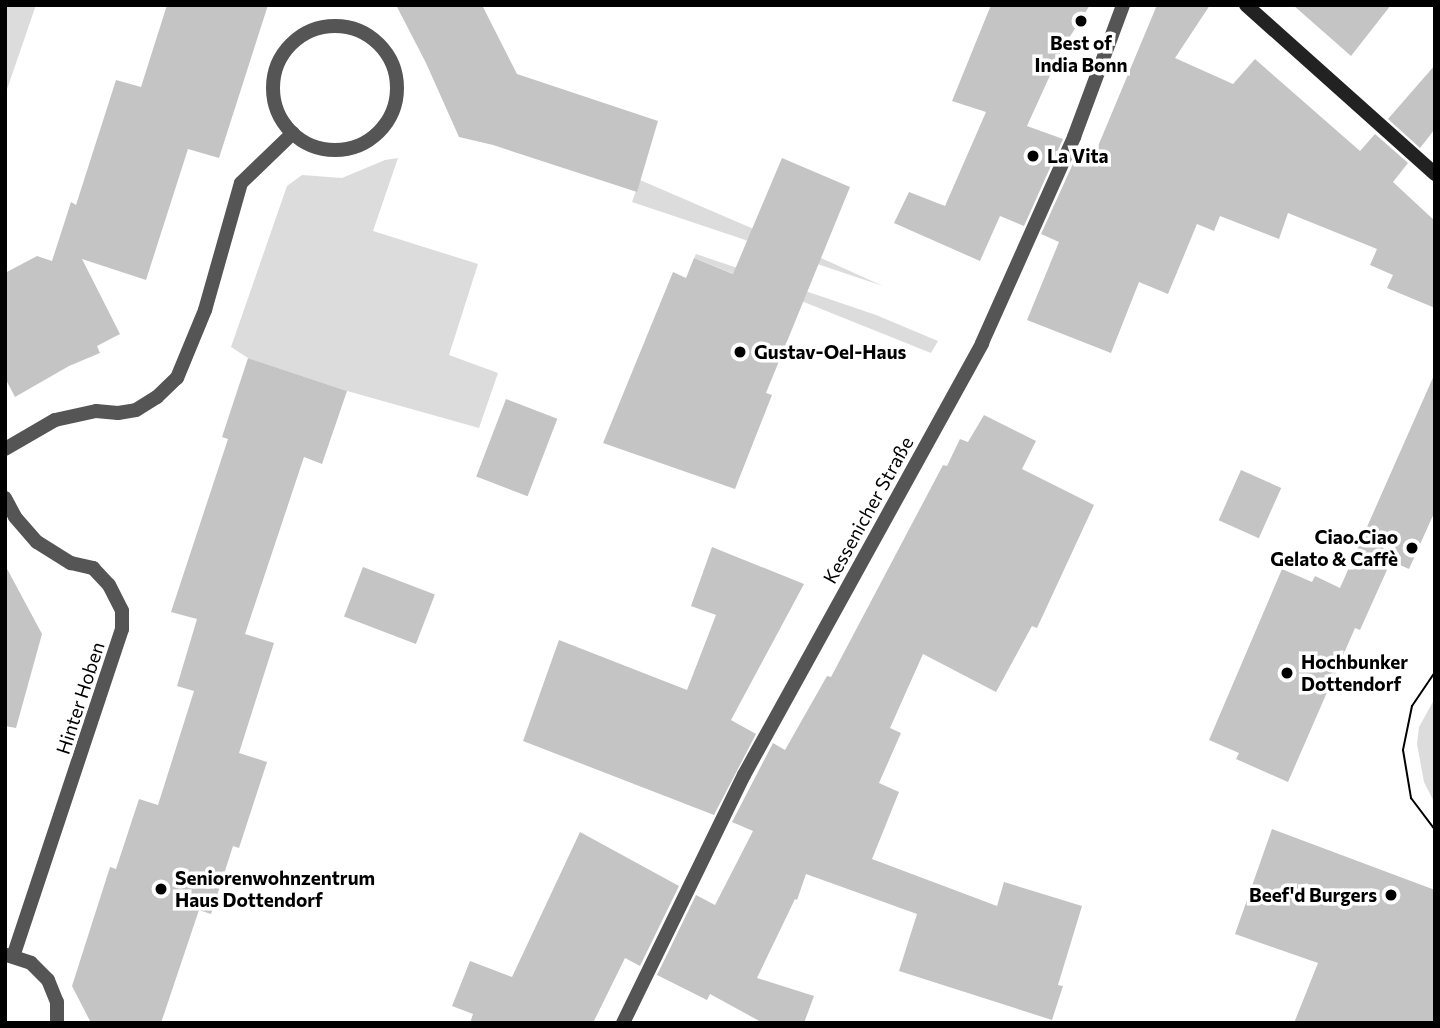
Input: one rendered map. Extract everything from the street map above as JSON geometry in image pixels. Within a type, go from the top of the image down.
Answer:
[{"type":"main road","points":[[1246,5],[1435,174]]},
{"type":"street","name":"Kessenicher Straße","points":[[623,1023],[744,775],[982,343],[1074,137],[1123,5]]},
{"type":"street","points":[[335,25],[350,26],[372,37],[387,52],[397,73],[398,95],[393,114],[386,125],[355,148],[339,151],[322,149],[298,139],[293,133],[275,107],[272,87],[275,68],[285,50],[314,29],[335,25]]},
{"type":"street","points":[[5,449],[55,420],[96,411],[118,413],[136,410],[157,397],[177,377],[205,310],[241,183],[293,133]]},
{"type":"street","name":"Hinter Hoben","points":[[5,498],[15,517],[37,542],[71,563],[93,568],[109,585],[122,611],[122,629],[9,955],[31,963],[48,980],[57,1002],[57,1023]]},
{"type":"shaded area","points":[[5,5],[36,5],[5,95]]},
{"type":"shaded area","points":[[398,158],[373,231],[478,264],[449,355],[498,373],[479,428],[347,391],[248,358],[231,347],[287,186],[302,175],[342,178],[385,160]]},
{"type":"shaded area","points":[[640,180],[821,258],[883,286],[632,202]]},
{"type":"shaded area","points":[[696,254],[876,315],[938,341],[931,353],[694,258]]},
{"type":"shaded area","points":[[1435,698],[1435,804],[1424,782],[1417,744],[1419,727]]},
{"type":"building","points":[[167,5],[268,5],[219,158],[188,149],[146,280],[82,259],[120,334],[97,346],[100,353],[69,366],[15,397],[5,378],[5,273],[37,256],[52,261],[71,202],[76,205],[116,80],[141,87]]},
{"type":"building","points":[[396,5],[482,5],[517,74],[658,121],[637,192],[493,145],[459,137]]},
{"type":"building","points":[[991,5],[1090,5],[1062,49],[1027,126],[1063,139],[1024,226],[1000,216],[980,261],[894,223],[909,192],[945,206],[986,112],[952,101]]},
{"type":"building","points":[[1157,5],[1210,5],[1175,58],[1233,84],[1255,59],[1360,151],[1375,134],[1408,163],[1393,182],[1435,221],[1435,308],[1387,288],[1393,275],[1370,265],[1377,249],[1288,213],[1279,239],[1220,216],[1214,231],[1197,224],[1168,294],[1139,282],[1111,353],[1027,320],[1059,242],[1041,234],[1081,146],[1096,151]]},
{"type":"building","points":[[1293,5],[1391,5],[1351,56]]},
{"type":"building","points":[[1435,65],[1435,129],[1420,148],[1388,119]]},
{"type":"building","points":[[782,158],[850,187],[766,393],[772,395],[735,489],[603,443],[673,272],[686,278],[694,258],[733,274]]},
{"type":"building","points":[[248,358],[347,391],[322,464],[304,457],[245,634],[274,643],[239,753],[267,762],[239,848],[233,846],[211,914],[199,910],[161,1023],[91,1023],[72,986],[110,867],[116,869],[139,799],[158,805],[194,691],[177,686],[197,619],[171,612],[228,439],[222,437]]},
{"type":"building","name":"Hochbunker Dottendorf","points":[[1435,373],[1435,511],[1409,569],[1391,561],[1360,630],[1355,628],[1288,782],[1236,759],[1239,753],[1209,740],[1282,569],[1312,582],[1315,576],[1340,588]]},
{"type":"building","points":[[506,399],[557,419],[528,496],[476,476]]},
{"type":"building","points":[[984,415],[1036,441],[1022,469],[1094,505],[1037,628],[1032,626],[996,692],[923,654],[890,728],[901,733],[879,783],[899,792],[872,859],[997,906],[1004,882],[1082,906],[1058,985],[1063,986],[1052,1020],[899,971],[917,914],[806,874],[797,900],[795,899],[757,978],[814,996],[804,1023],[763,1023],[710,994],[707,1000],[657,975],[696,895],[715,905],[753,831],[732,822],[773,743],[785,750],[827,676],[831,677],[943,465],[947,466],[960,439],[968,442]]},
{"type":"building","points":[[1241,470],[1281,488],[1259,538],[1219,520]]},
{"type":"building","points":[[712,547],[804,584],[731,720],[756,734],[714,815],[523,741],[559,640],[687,690],[716,615],[691,606]]},
{"type":"building","points":[[5,565],[42,634],[16,728],[5,726]]},
{"type":"building","points":[[363,567],[435,595],[416,644],[344,616]]},
{"type":"building","points":[[1272,829],[1435,890],[1435,1023],[1294,1023],[1318,963],[1235,934]]},
{"type":"building","points":[[580,832],[679,886],[640,966],[625,958],[593,1023],[470,1023],[473,1014],[452,1006],[470,961],[512,977]]},
{"type":"tram line","points":[[1435,672],[1412,706],[1403,750],[1411,798],[1435,830]]},
{"type":"place","name":"Best of India Bonn","points":[[1081,21]]},
{"type":"place","name":"La Vita","points":[[1033,156]]},
{"type":"place","name":"Gustav-Oel-Haus","points":[[740,352]]},
{"type":"place","name":"Ciao.Ciao Gelato & Caffè","points":[[1412,548]]},
{"type":"place","name":"Hochbunker Dottendorf","points":[[1287,673]]},
{"type":"place","name":"Seniorenwohnzentrum Haus Dottendorf","points":[[161,889]]},
{"type":"place","name":"Beef'd Burgers","points":[[1391,895]]}]
